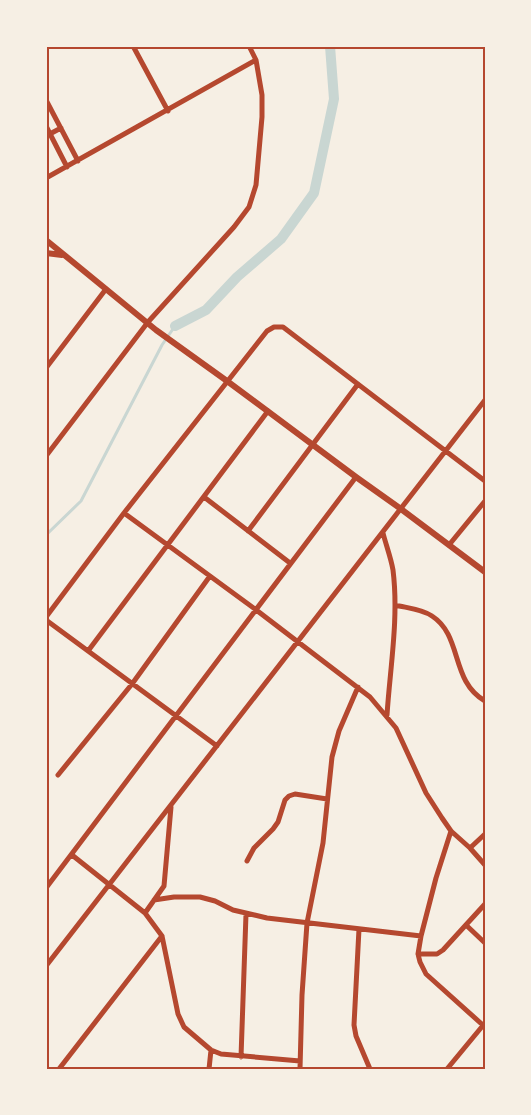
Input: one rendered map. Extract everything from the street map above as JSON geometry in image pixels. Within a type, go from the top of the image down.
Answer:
[{"type":"street","points":[[133,46],[168,111]]},
{"type":"street","points":[[46,456],[148,322],[244,216],[254,197],[262,116],[262,95],[256,60],[249,46]]},
{"type":"street","points":[[46,178],[256,60]]},
{"type":"street","points":[[46,100],[78,161]]},
{"type":"street","points":[[46,126],[48,135],[67,167]]},
{"type":"street","points":[[48,135],[61,128]]},
{"type":"street","points":[[56,146],[67,140]]},
{"type":"street","points":[[46,240],[156,330],[356,478],[402,509],[485,572]]},
{"type":"street","points":[[46,253],[57,253],[69,258]]},
{"type":"street","points":[[46,368],[106,288]]},
{"type":"street","points":[[217,746],[46,619],[124,513],[267,331],[274,327],[283,327],[485,481]]},
{"type":"street","points":[[248,531],[358,384]]},
{"type":"street","points":[[46,966],[485,400]]},
{"type":"street","points":[[88,651],[268,412]]},
{"type":"street","points":[[46,888],[255,609],[356,478]]},
{"type":"street","points":[[204,497],[290,563]]},
{"type":"street","points":[[450,545],[485,501]]},
{"type":"street","points":[[124,513],[255,609],[370,697],[387,715],[404,744],[426,793],[451,831],[485,865]]},
{"type":"street","points":[[383,533],[392,568],[394,605],[387,715]]},
{"type":"street","points":[[58,775],[132,684],[210,576]]},
{"type":"street","points":[[394,605],[426,613],[442,625],[450,638],[466,683],[476,696],[485,701]]},
{"type":"street","points":[[300,1069],[306,923],[323,843],[332,757],[339,731],[358,687]]},
{"type":"street","points":[[247,861],[254,848],[278,822],[285,800],[289,796],[295,794],[327,799]]},
{"type":"street","points":[[145,913],[164,886],[171,806]]},
{"type":"street","points":[[448,1068],[484,1025],[426,974],[418,954],[440,864],[451,831]]},
{"type":"street","points":[[470,848],[485,834]]},
{"type":"street","points":[[72,855],[145,913],[162,936],[178,1014],[184,1027],[211,1050],[221,1054],[300,1061]]},
{"type":"street","points":[[154,900],[174,897],[200,897],[246,914],[421,936]]},
{"type":"street","points":[[418,954],[437,954],[485,904]]},
{"type":"street","points":[[241,1057],[246,914]]},
{"type":"street","points":[[466,925],[485,943]]},
{"type":"street","points":[[360,929],[354,1025],[356,1036],[370,1069]]},
{"type":"street","points":[[59,1069],[162,936]]},
{"type":"street","points":[[210,1069],[211,1050]]},
{"type":"waterway","points":[[175,326],[206,310],[237,277],[281,239],[314,193],[334,99],[330,46]]},
{"type":"waterway","points":[[46,535],[81,501],[162,345],[175,326]]}]
